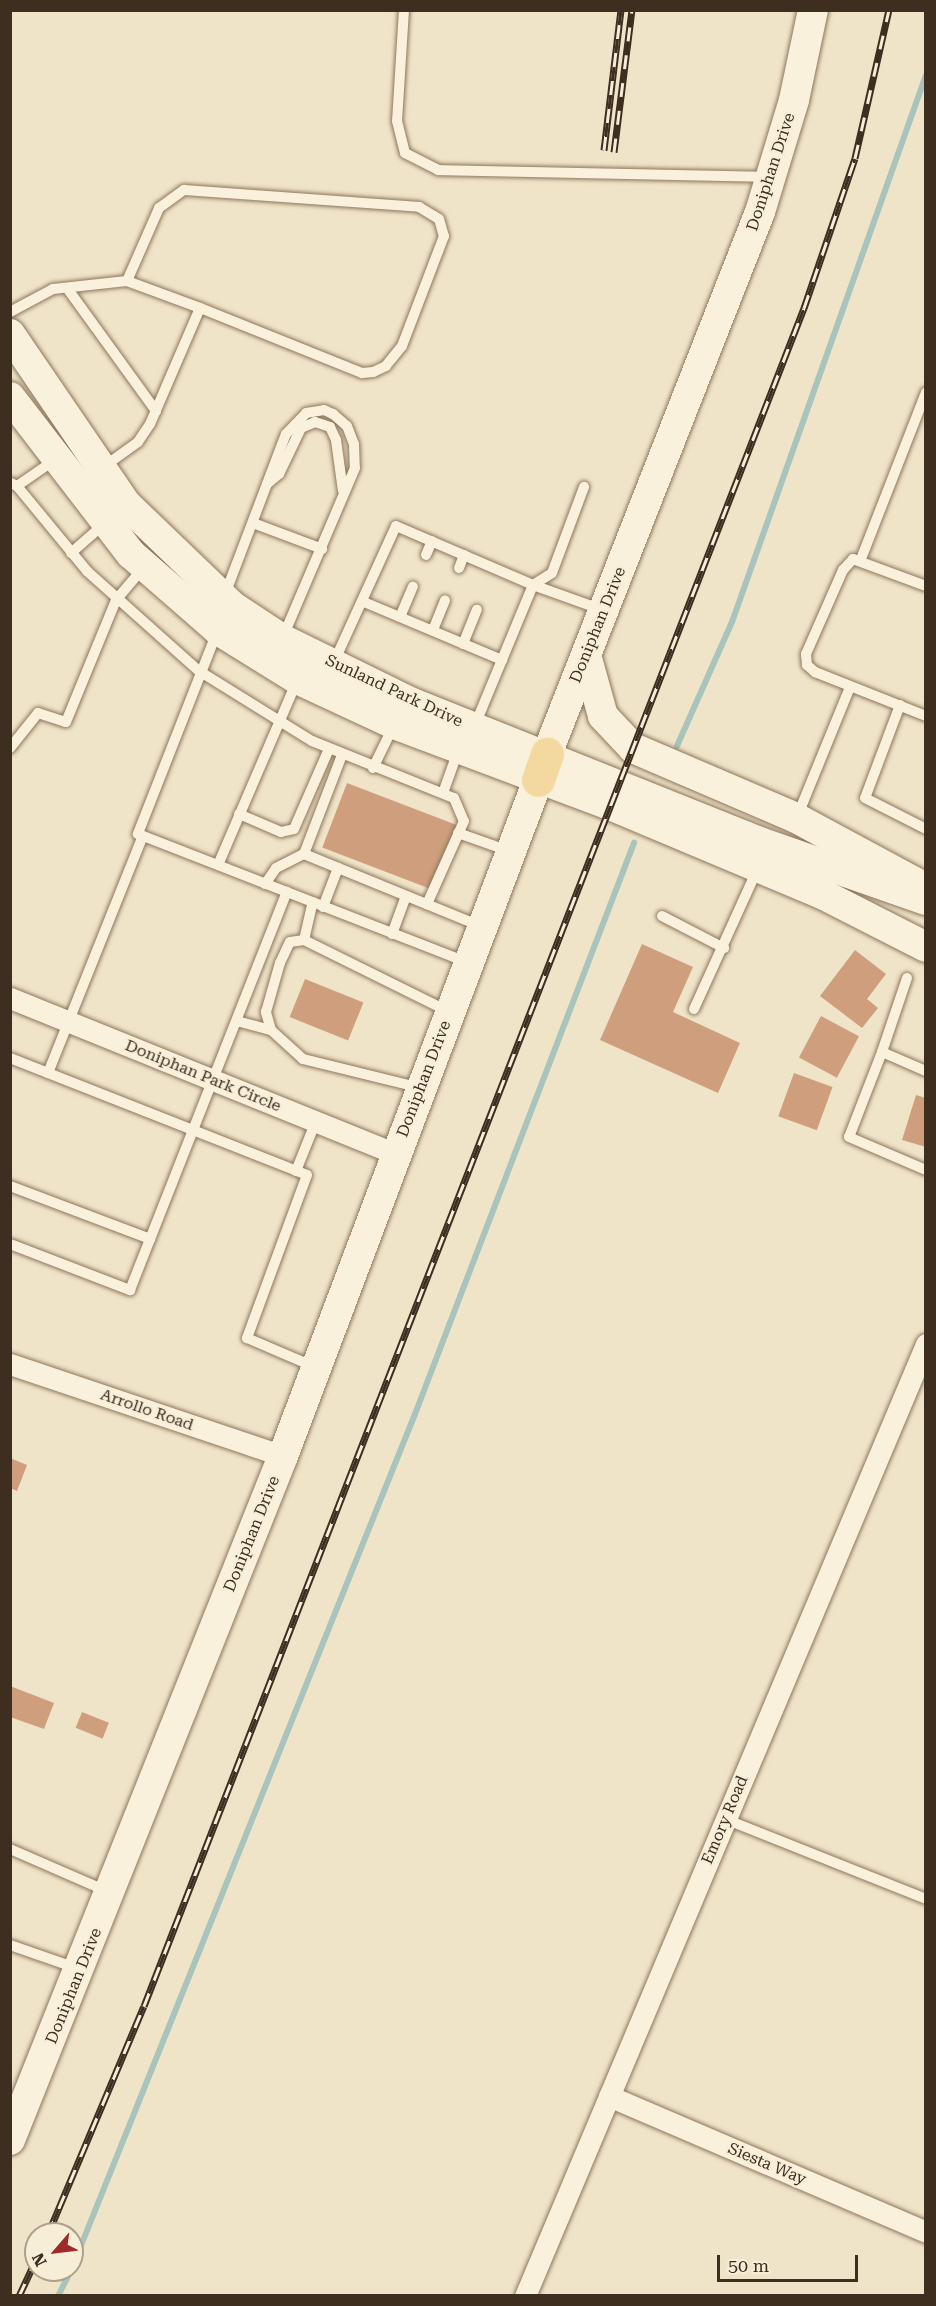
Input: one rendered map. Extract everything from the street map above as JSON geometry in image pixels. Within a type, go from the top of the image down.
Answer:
[{"type":"main road","name":"Doniphan Drive","points":[[10,2140],[82,1970],[283,1456],[543,767],[771,177],[794,100],[813,10]]},
{"type":"main road","name":"Sunland Park Drive","points":[[10,334],[102,468],[162,544],[224,599],[282,639],[467,737],[543,767],[760,842],[922,891]]},
{"type":"main road","name":"Sunland Park Drive","points":[[10,398],[104,524],[144,566],[218,630],[297,680],[394,724],[467,737]]},
{"type":"main road","points":[[586,655],[603,716],[620,738],[796,818],[922,891]]},
{"type":"main road","name":"Sunland Park Drive","points":[[543,767],[758,868],[822,894],[926,947]]},
{"type":"street","name":"Doniphan Park Circle","points":[[10,998],[396,1154]]},
{"type":"street","name":"Emory Road","points":[[525,2295],[926,1344]]},
{"type":"street","name":"Arrollo Road","points":[[10,1364],[283,1456]]},
{"type":"street","name":"Siesta Way","points":[[609,2096],[926,2232]]},
{"type":"lane","points":[[404,10],[397,121],[405,153],[438,170],[771,177]]},
{"type":"lane","points":[[10,312],[53,289],[127,281],[362,373],[373,372],[386,366],[402,346],[444,236],[439,219],[419,207],[184,190],[159,208],[127,281]]},
{"type":"lane","points":[[68,288],[156,411]]},
{"type":"lane","points":[[102,468],[138,442],[156,411],[200,308]]},
{"type":"lane","points":[[861,559],[926,392]]},
{"type":"lane","points":[[224,599],[265,485],[291,425],[306,413],[324,410],[347,426],[354,444],[355,468],[282,639]]},
{"type":"lane","points":[[265,485],[279,474],[301,428],[323,422],[336,440],[344,495]]},
{"type":"lane","points":[[56,459],[14,484],[71,553],[116,600],[200,672],[277,723],[329,749],[454,798],[463,814],[458,833],[427,904]]},
{"type":"lane","points":[[442,793],[533,585],[552,573],[584,487]]},
{"type":"lane","points":[[253,523],[322,549]]},
{"type":"lane","points":[[71,553],[104,524]]},
{"type":"lane","points":[[333,664],[364,602],[396,526],[464,555],[491,574],[533,585],[604,611]]},
{"type":"lane","points":[[426,555],[432,541]]},
{"type":"lane","points":[[459,568],[464,555]]},
{"type":"lane","points":[[926,585],[861,559],[853,559],[843,570],[806,654],[807,665],[815,672],[926,716]]},
{"type":"lane","points":[[10,748],[38,713],[66,722],[116,600],[144,566]]},
{"type":"lane","points":[[400,617],[413,586]]},
{"type":"lane","points":[[433,630],[446,600]]},
{"type":"lane","points":[[364,602],[502,660]]},
{"type":"lane","points":[[463,644],[477,610]]},
{"type":"lane","points":[[218,630],[138,834],[469,964]]},
{"type":"lane","points":[[218,865],[297,680]]},
{"type":"lane","points":[[796,818],[850,687]]},
{"type":"lane","points":[[900,705],[865,798],[926,829]]},
{"type":"lane","points":[[373,768],[394,724]]},
{"type":"lane","points":[[239,814],[282,832],[294,829],[329,749]]},
{"type":"lane","points":[[265,884],[276,868],[304,854],[342,755]]},
{"type":"lane","points":[[458,833],[512,852]]},
{"type":"lane","points":[[48,1073],[143,836]]},
{"type":"lane","points":[[304,854],[483,927]]},
{"type":"lane","points":[[304,940],[318,905],[338,868]]},
{"type":"lane","points":[[694,1009],[724,948],[758,868]]},
{"type":"lane","points":[[10,1244],[130,1290],[287,892]]},
{"type":"lane","points":[[392,934],[406,896]]},
{"type":"lane","points":[[662,916],[724,948]]},
{"type":"lane","points":[[271,933],[290,942],[304,940],[450,1012]]},
{"type":"lane","points":[[270,1030],[266,1012],[290,942]]},
{"type":"lane","points":[[907,978],[882,1052],[849,1137],[926,1170]]},
{"type":"lane","points":[[237,1022],[270,1030],[303,1059],[421,1088]]},
{"type":"lane","points":[[882,1052],[926,1071]]},
{"type":"lane","points":[[10,1058],[307,1175],[247,1338],[316,1367]]},
{"type":"lane","points":[[296,1171],[316,1121]]},
{"type":"lane","points":[[10,1186],[150,1239]]},
{"type":"lane","points":[[725,1819],[926,1899]]},
{"type":"lane","points":[[10,1849],[112,1893]]},
{"type":"lane","points":[[10,1945],[82,1970]]},
{"type":"building","points":[[347,783],[460,826],[435,891],[322,847]]},
{"type":"building","points":[[642,944],[693,967],[673,1012],[740,1043],[718,1093],[600,1040]]},
{"type":"building","points":[[855,950],[886,974],[867,999],[878,1008],[862,1028],[820,996]]},
{"type":"building","points":[[305,979],[363,1003],[348,1041],[290,1017]]},
{"type":"building","points":[[821,1016],[859,1036],[837,1078],[799,1057]]},
{"type":"building","points":[[794,1073],[833,1087],[817,1130],[778,1116]]},
{"type":"building","points":[[916,1095],[926,1098],[926,1147],[902,1140]]},
{"type":"building","points":[[10,1458],[27,1465],[17,1491],[10,1488]]},
{"type":"building","points":[[10,1686],[54,1703],[44,1729],[10,1717]]},
{"type":"building","points":[[82,1712],[109,1723],[103,1739],[76,1728]]},
{"type":"waterway","points":[[677,746],[732,622],[926,75]]},
{"type":"waterway","points":[[84,2238],[415,1414],[634,843]]},
{"type":"waterway","points":[[58,2296],[65,2282]]},
{"type":"railway","points":[[604,150],[621,10]]},
{"type":"railway","points":[[614,152],[632,10]]},
{"type":"railway","points":[[53,2222],[144,2006],[804,308],[855,158],[889,10]]},
{"type":"railway","points":[[19,2296],[26,2282]]}]
